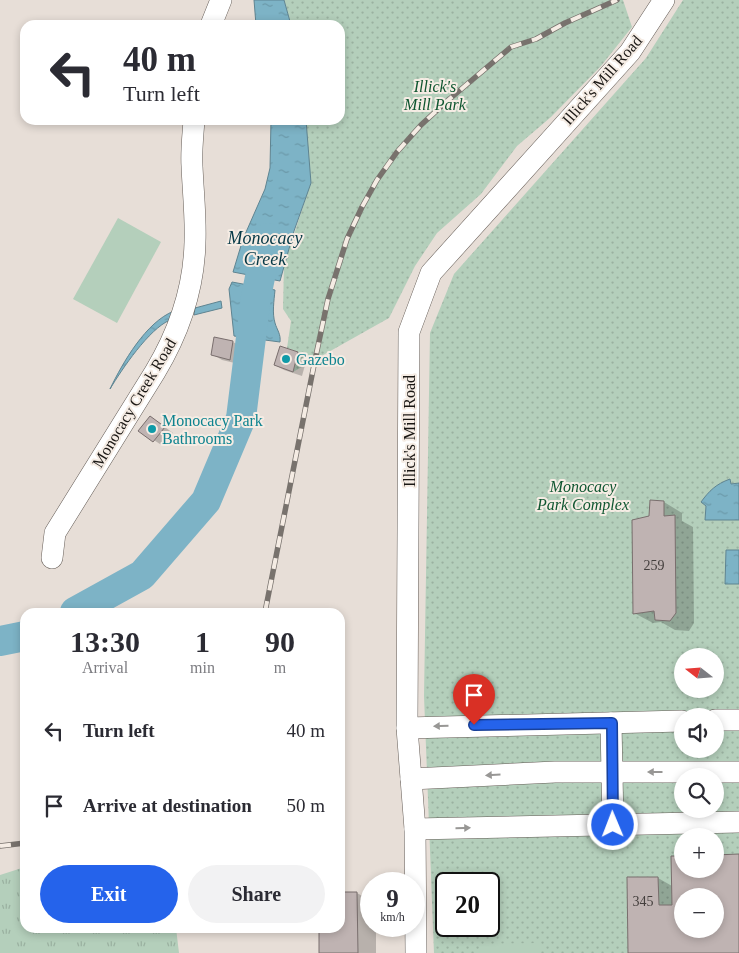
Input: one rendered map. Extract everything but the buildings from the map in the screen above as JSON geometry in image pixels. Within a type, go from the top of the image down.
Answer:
[{"type":"street","points":[[213,20],[221,0]]},
{"type":"street","name":"Illick's Mill Road","points":[[416,953],[415,829],[407,728],[409,332],[431,272],[630,52],[664,0]]},
{"type":"street","name":"Monocacy Creek Road","points":[[52,558],[55,533],[170,347],[181,320],[191,279],[195,243],[192,164],[194,125]]},
{"type":"street","points":[[724,720],[739,720]]},
{"type":"street","points":[[407,728],[674,721]]},
{"type":"street","points":[[612,723],[613,825]]},
{"type":"street","points":[[411,779],[555,772],[739,772]]},
{"type":"street","points":[[415,829],[739,822]]},
{"type":"green space","name":"Illick's Mill Park","points":[[284,0],[623,0],[632,27],[601,66],[551,117],[517,146],[481,194],[437,233],[415,266],[389,318],[293,372],[298,352],[287,348],[291,321],[283,309],[284,265],[310,185],[306,125],[345,125],[345,20],[290,20]]},
{"type":"green space","name":"Monocacy Park Complex","points":[[683,0],[739,0],[739,953],[434,953],[424,696],[430,333],[454,274],[646,58]]},
{"type":"green space","points":[[118,218],[161,242],[117,323],[73,299]]},
{"type":"green space","points":[[20,869],[20,933],[177,933],[179,953],[0,953],[0,875]]},
{"type":"green space","points":[[539,943],[539,953],[480,953],[479,944]]},
{"type":"water","points":[[254,0],[284,0],[290,20],[256,20]]},
{"type":"water","name":"Monocacy Creek","points":[[271,125],[306,125],[311,183],[294,231],[280,281],[233,272],[243,239],[265,189],[270,168]]},
{"type":"water","name":"Monocacy Creek","points":[[232,282],[275,290],[274,315],[280,342],[234,336],[229,289]]},
{"type":"water","points":[[221,301],[222,308],[194,315],[195,308]]},
{"type":"water","points":[[174,311],[170,320],[153,332],[137,350],[110,389],[129,355],[145,333],[164,316]]},
{"type":"water","points":[[730,479],[731,484],[739,483],[739,520],[705,520],[706,506],[701,502],[713,488]]},
{"type":"water","points":[[726,550],[739,550],[739,584],[725,584]]},
{"type":"waterway","name":"Monocacy Creek","points":[[82,608],[142,575],[206,501],[241,418],[256,297],[268,238]]},
{"type":"waterway","name":"Monocacy Creek","points":[[0,641],[20,637]]},
{"type":"railway","points":[[266,608],[328,299],[347,239],[377,180],[397,152],[421,125],[511,47],[536,39],[565,23],[617,0]]},
{"type":"railway","points":[[0,846],[20,844]]},
{"type":"place","name":"Gazebo","points":[[286,359]]},
{"type":"place","name":"Monocacy Park Bathrooms","points":[[152,429]]},
{"type":"route","points":[[474,725],[612,723],[613,825]]}]
